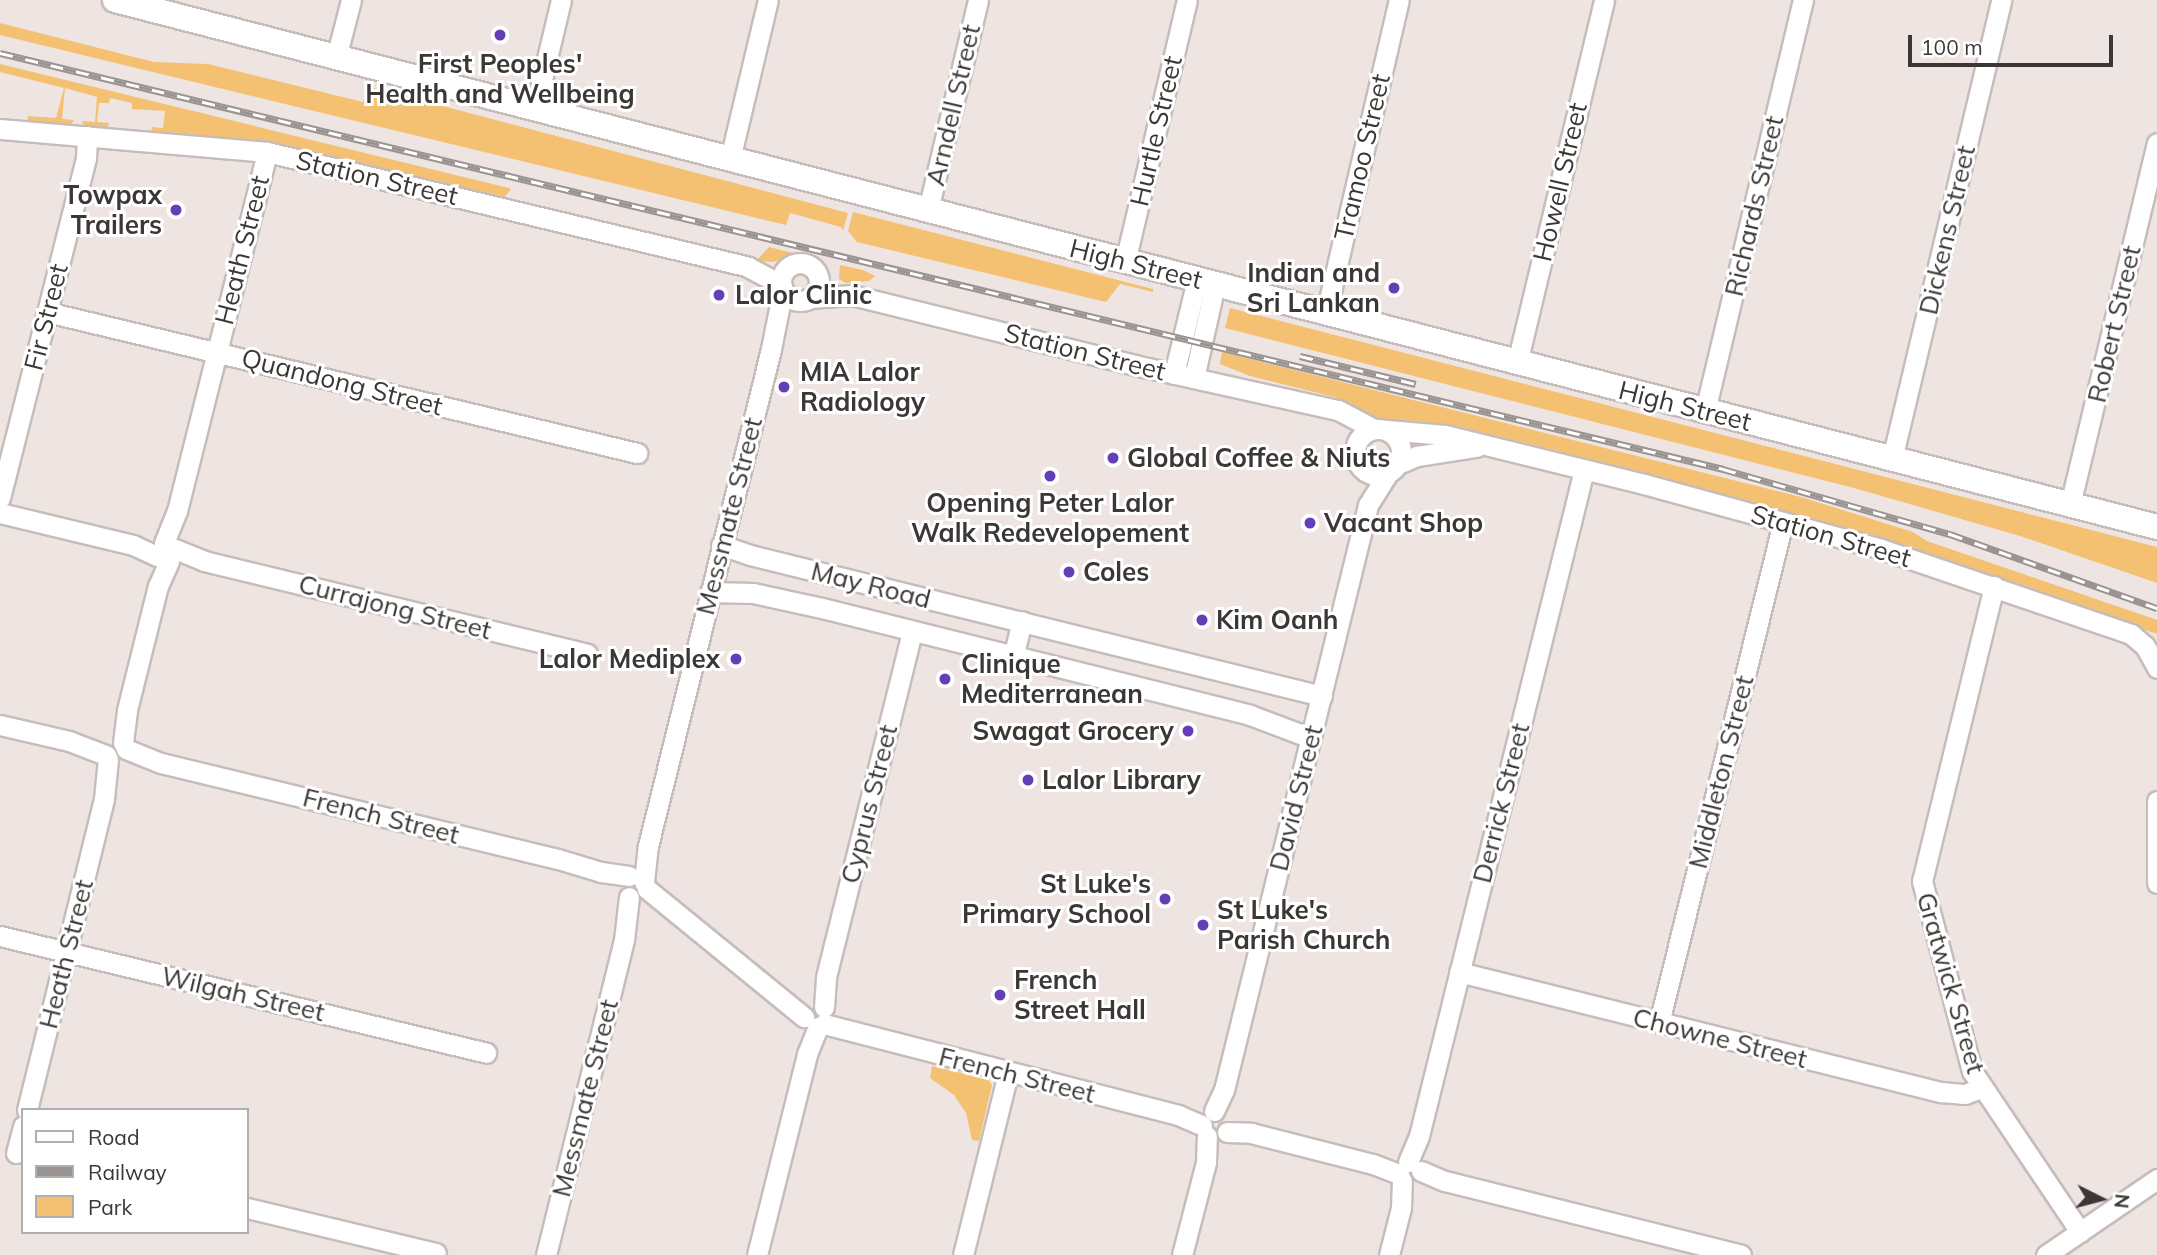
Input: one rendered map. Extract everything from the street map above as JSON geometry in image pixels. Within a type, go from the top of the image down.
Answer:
[{"type":"main road","name":"High Street","points":[[125,1],[2157,527]]},
{"type":"street","points":[[337,58],[351,0]]},
{"type":"street","points":[[535,109],[561,0]]},
{"type":"street","points":[[730,159],[768,0]]},
{"type":"street","name":"Arndell Street","points":[[928,210],[978,0]]},
{"type":"street","name":"Hurtle Street","points":[[1125,262],[1187,0]]},
{"type":"street","name":"Tramoo Street","points":[[1326,313],[1399,0]]},
{"type":"street","name":"Howell Street","points":[[1517,363],[1604,0]]},
{"type":"street","name":"Richards Street","points":[[1705,411],[1802,0]]},
{"type":"street","name":"Dickens Street","points":[[1892,460],[2001,0]]},
{"type":"street","name":"Station Street","points":[[0,129],[267,152],[748,267],[792,265]]},
{"type":"street","name":"Fir Street","points":[[0,498],[86,158],[87,136]]},
{"type":"street","name":"Robert Street","points":[[2070,505],[2157,143]]},
{"type":"street","name":"Heath Street","points":[[27,1108],[267,152]]},
{"type":"street","points":[[807,264],[818,274],[819,285],[806,300],[790,298],[782,287],[784,273],[792,265],[807,264]]},
{"type":"street","name":"Station Street","points":[[748,267],[782,287]]},
{"type":"street","name":"Station Street","points":[[818,274],[852,295],[1194,379],[1350,414],[1380,430],[1431,432],[1783,522],[1994,586],[2131,634],[2144,646],[2157,668]]},
{"type":"street","points":[[1174,374],[1206,282]]},
{"type":"street","points":[[1194,379],[1206,282]]},
{"type":"street","name":"Messmate Street","points":[[546,1255],[771,349],[782,287]]},
{"type":"street","name":"Station Street","points":[[806,300],[852,295]]},
{"type":"street","name":"Messmate Street","points":[[771,349],[806,300]]},
{"type":"street","name":"Quandong Street","points":[[47,312],[637,453]]},
{"type":"street","name":"Station Street","points":[[1319,407],[1345,427],[1355,447]]},
{"type":"street","points":[[1380,430],[1399,441],[1401,457],[1393,469],[1374,475],[1362,469],[1356,460],[1355,447],[1362,435],[1380,430]]},
{"type":"street","name":"Station Street","points":[[1393,469],[1440,451],[1484,447]]},
{"type":"street","name":"David Street","points":[[1362,469],[1368,505]]},
{"type":"street","name":"David Street","points":[[1182,1255],[1368,505],[1393,469]]},
{"type":"street","name":"Derrick Street","points":[[1389,1255],[1584,470]]},
{"type":"street","name":"Currajong Street","points":[[0,513],[587,653]]},
{"type":"street","name":"Middleton Street","points":[[1659,1023],[1783,522]]},
{"type":"street","name":"May Road","points":[[721,545],[750,555],[1322,696]]},
{"type":"street","name":"Gratwick Street","points":[[1994,586],[1922,876],[1969,1060],[1981,1088],[2080,1232]]},
{"type":"street","name":"May Road","points":[[710,592],[753,593],[912,631],[1250,715],[1311,738]]},
{"type":"street","points":[[1013,657],[1022,621]]},
{"type":"street","name":"Cyprus Street","points":[[757,1255],[912,631]]},
{"type":"street","name":"French Street","points":[[0,725],[536,853],[601,872],[678,915],[771,988],[816,1015],[856,1033],[1741,1255]]},
{"type":"street","points":[[2157,801],[2157,883]]},
{"type":"street","name":"Wilgah Street","points":[[0,936],[486,1052]]},
{"type":"street","name":"Chowne Street","points":[[1459,972],[1941,1093],[1965,1094],[1981,1088]]},
{"type":"street","points":[[963,1255],[1008,1073]]},
{"type":"street","points":[[13,1152],[21,1131]]},
{"type":"street","points":[[2046,1255],[2157,1179]]},
{"type":"street","points":[[248,1208],[436,1253]]},
{"type":"green space","points":[[0,23],[154,62],[208,64],[363,102],[367,86],[848,213],[843,231],[841,227],[790,213],[786,225],[0,35]]},
{"type":"green space","points":[[0,64],[511,189],[503,199],[151,133],[152,127],[163,128],[165,111],[132,109],[132,103],[110,98],[109,103],[99,103],[97,122],[109,123],[107,129],[84,127],[82,121],[95,122],[97,97],[65,88],[62,119],[74,120],[70,126],[27,123],[28,116],[56,118],[64,88],[0,72]]},
{"type":"green space","points":[[853,212],[1153,289],[1153,292],[1120,284],[1106,302],[857,242],[848,231]]},
{"type":"green space","points":[[769,247],[793,255],[773,262],[756,261]]},
{"type":"green space","points":[[840,265],[863,270],[875,276],[869,281],[846,283],[839,279]]},
{"type":"green space","points":[[1230,308],[2157,547],[2157,583],[2020,536],[1854,488],[1225,328]]},
{"type":"green space","points":[[1222,352],[1801,497],[1913,532],[1927,541],[2157,620],[2157,634],[1913,550],[1562,456],[1563,452],[1464,428],[1462,434],[1373,419],[1338,402],[1338,398],[1250,376],[1220,364]]},
{"type":"green space","points":[[932,1066],[988,1079],[992,1085],[979,1141],[972,1140],[966,1113],[954,1095],[930,1078]]},
{"type":"railway","points":[[0,53],[1723,469],[1950,534],[2157,608]]},
{"type":"railway","points":[[1300,356],[1416,384]]},
{"type":"place","name":"First Peoples' Health and Wellbeing","points":[[500,35]]},
{"type":"place","name":"Towpax Trailers","points":[[176,210]]},
{"type":"place","name":"Indian and Sri Lankan","points":[[1394,288]]},
{"type":"place","name":"Lalor Clinic","points":[[719,295]]},
{"type":"place","name":"MIA Lalor Radiology","points":[[784,387]]},
{"type":"place","name":"Global Coffee & Niuts","points":[[1113,458]]},
{"type":"place","name":"Opening Peter Lalor Walk Redevelopement","points":[[1050,476]]},
{"type":"place","name":"Vacant Shop","points":[[1310,523]]},
{"type":"place","name":"Coles","points":[[1069,572]]},
{"type":"place","name":"Kim Oanh","points":[[1202,620]]},
{"type":"place","name":"Lalor Mediplex","points":[[736,659]]},
{"type":"place","name":"Clinique Mediterranean","points":[[945,679]]},
{"type":"place","name":"Swagat Grocery","points":[[1188,731]]},
{"type":"place","name":"Lalor Library","points":[[1028,780]]},
{"type":"place","name":"St Luke's Primary School","points":[[1165,899]]},
{"type":"place","name":"St Luke's Parish Church","points":[[1203,925]]},
{"type":"place","name":"French Street Hall","points":[[1000,995]]}]
